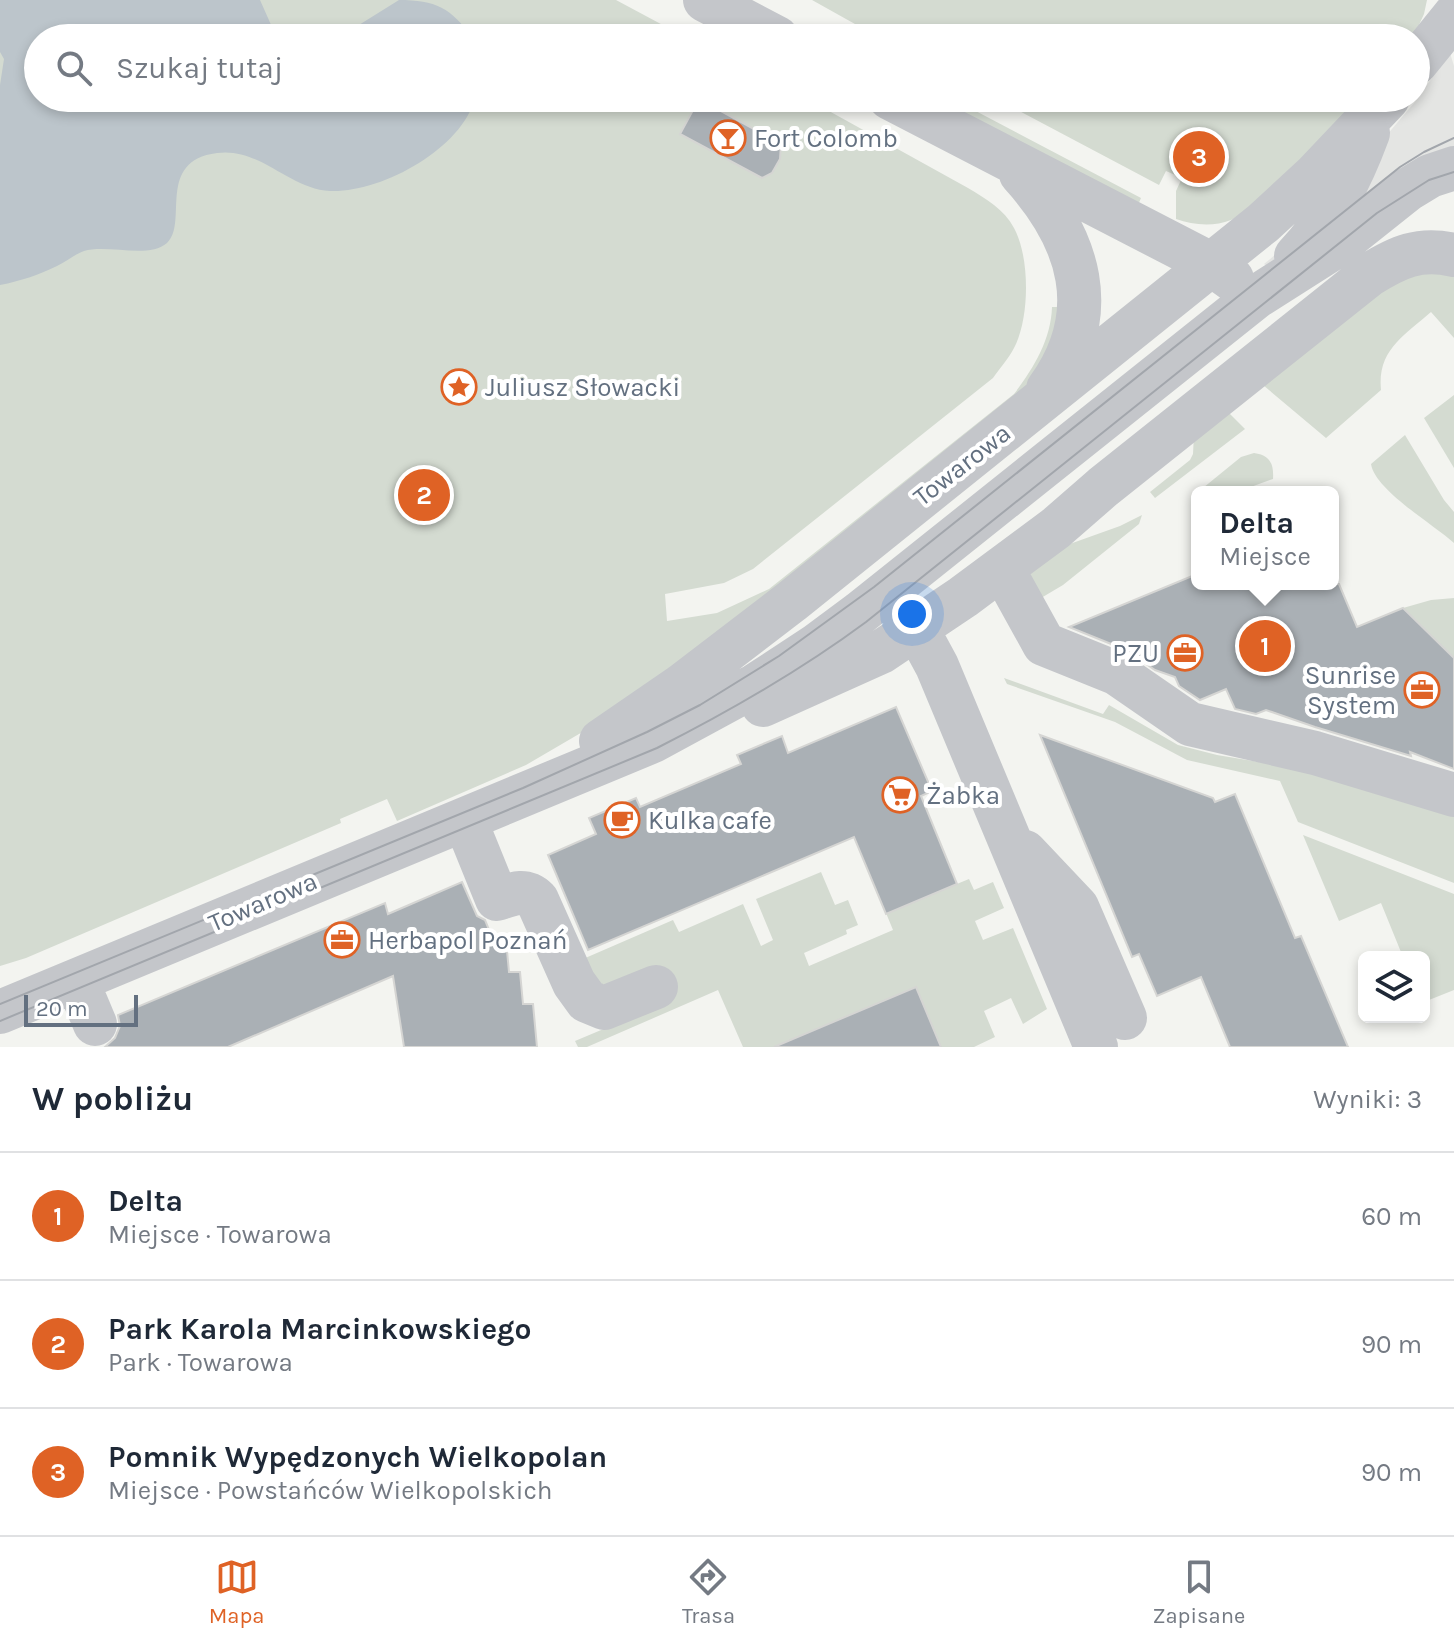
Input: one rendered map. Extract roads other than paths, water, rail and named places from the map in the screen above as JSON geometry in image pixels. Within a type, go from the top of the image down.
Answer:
[{"type":"street","points":[[705,0],[750,24]]},
{"type":"street","points":[[1430,46],[1454,16]]},
{"type":"street","points":[[916,112],[1211,264],[1256,297],[1289,338]]},
{"type":"street","name":"Towarowa","points":[[528,794],[681,686],[1022,418],[1263,223],[1305,185],[1375,112]]},
{"type":"street","name":"Towarowa","points":[[1256,297],[1303,249],[1332,211],[1379,112]]},
{"type":"street","points":[[1001,157],[1034,188],[1057,221],[1073,258],[1079,293],[1078,325],[1064,366],[1022,418]]},
{"type":"street","name":"Towarowa","points":[[0,1012],[653,741],[756,685],[817,645],[887,592],[1256,297],[1338,245],[1407,190],[1430,176],[1454,168]]},
{"type":"street","name":"Towarowa","points":[[528,794],[664,750],[881,652],[1056,528],[1369,275],[1391,261],[1415,252],[1454,255]]},
{"type":"street","points":[[853,551],[917,629],[937,666],[1007,832],[1111,1033]]},
{"type":"street","points":[[1002,568],[1044,644],[1116,673],[1190,724],[1315,753],[1454,795]]},
{"type":"street","points":[[465,820],[497,899],[526,893],[537,900],[574,983],[587,1001],[604,1008],[656,987]]},
{"type":"street","points":[[0,996],[61,987],[95,1024]]},
{"type":"tram line","points":[[0,1004],[523,788],[700,705],[779,656],[874,587],[1400,167],[1454,138]]},
{"type":"tram line","points":[[0,1021],[657,748],[764,690],[866,622],[1377,213],[1429,180],[1454,172]]},
{"type":"place","name":"Fort Colomb","points":[[728,138]]},
{"type":"place","name":"Pomnik Wypędzonych Wielkopolan","points":[[1199,157]]},
{"type":"place","name":"Juliusz Słowacki","points":[[459,387]]},
{"type":"place","name":"Park Karola Marcinkowskiego","points":[[424,495]]},
{"type":"place","name":"Delta","points":[[1265,646]]},
{"type":"place","name":"PZU","points":[[1185,653]]},
{"type":"place","name":"Sunrise System","points":[[1422,690]]},
{"type":"place","name":"Żabka","points":[[900,795]]},
{"type":"place","name":"Kulka cafe","points":[[622,820]]},
{"type":"place","name":"Herbapol Poznań","points":[[342,940]]}]
